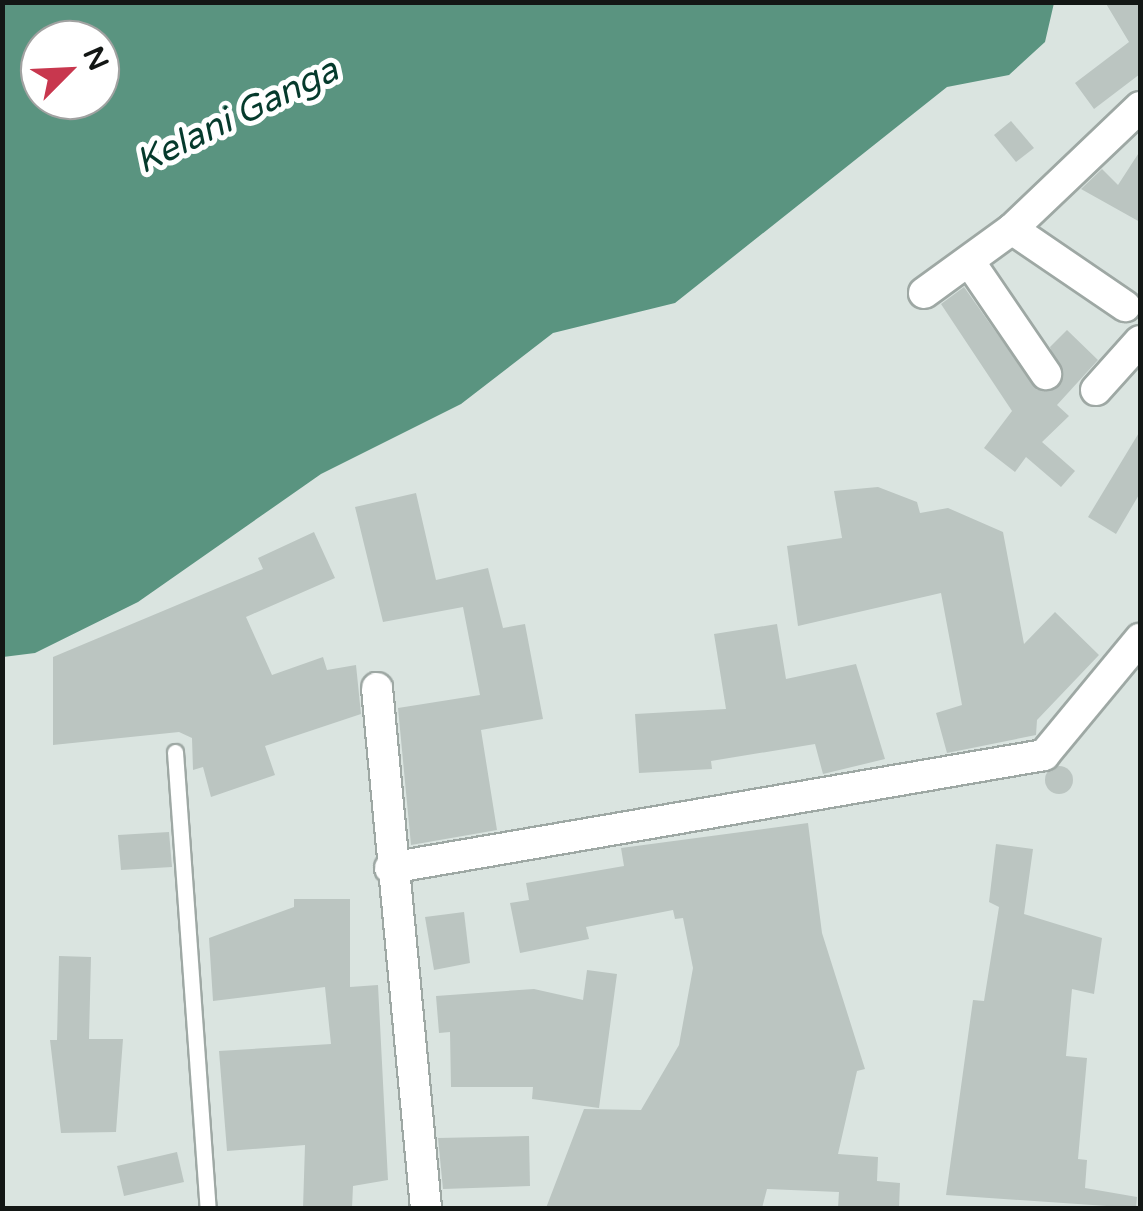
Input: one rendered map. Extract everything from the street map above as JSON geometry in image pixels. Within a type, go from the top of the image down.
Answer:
[{"type":"street","points":[[924,293],[1012,229],[1137,115]]},
{"type":"street","points":[[1012,229],[1125,306]]},
{"type":"street","points":[[968,261],[1046,374]]},
{"type":"street","points":[[1096,390],[1140,341]]},
{"type":"street","points":[[390,868],[1044,754],[1140,639]]},
{"type":"street","points":[[377,688],[390,868],[426,1208]]},
{"type":"lane","points":[[175,752],[208,1208]]},
{"type":"water","name":"Kelani Ganga","points":[[3,2],[1054,3],[1045,42],[1009,75],[947,87],[675,303],[553,333],[461,404],[321,474],[138,602],[35,653],[3,657]]},
{"type":"building","points":[[1105,2],[1140,2],[1140,74],[1094,109],[1075,83],[1129,42]]},
{"type":"building","points":[[1011,121],[1034,148],[1016,162],[994,135]]},
{"type":"building","points":[[1140,151],[1140,222],[1081,189],[1102,169],[1118,185]]},
{"type":"building","points":[[964,287],[1037,390],[1062,383],[1050,347],[1067,330],[1098,360],[1057,405],[1069,416],[1042,442],[1075,471],[1061,487],[1026,457],[1015,472],[984,448],[1012,411],[941,304]]},
{"type":"building","points":[[1140,431],[1140,493],[1116,534],[1088,517]]},
{"type":"building","points":[[878,487],[917,502],[920,513],[948,508],[1003,532],[1024,644],[1055,612],[1099,655],[1037,720],[1036,735],[947,753],[936,713],[962,705],[941,593],[798,626],[787,546],[842,538],[834,491]]},
{"type":"building","points":[[416,493],[436,580],[488,568],[503,628],[525,624],[543,719],[481,730],[497,830],[411,845],[398,708],[480,695],[463,607],[383,622],[355,507]]},
{"type":"building","points":[[314,532],[335,578],[246,617],[272,675],[323,657],[327,670],[356,665],[361,714],[265,746],[275,775],[211,797],[203,767],[193,770],[192,738],[179,732],[53,745],[53,657],[263,569],[258,558]]},
{"type":"building","points":[[777,624],[786,679],[856,664],[885,759],[823,774],[815,744],[711,761],[712,769],[639,773],[635,714],[726,709],[714,634]]},
{"type":"building","points":[[1059,766],[1069,770],[1073,780],[1069,790],[1059,794],[1049,790],[1045,780],[1049,770]]},
{"type":"building","points":[[808,823],[822,933],[865,1069],[857,1071],[838,1154],[878,1157],[877,1181],[900,1183],[899,1208],[838,1208],[839,1192],[767,1189],[762,1208],[546,1208],[584,1109],[641,1110],[679,1045],[693,968],[683,918],[675,919],[673,910],[586,927],[589,939],[520,953],[510,903],[529,900],[526,883],[624,866],[621,848]]},
{"type":"building","points":[[169,832],[172,867],[121,870],[118,835]]},
{"type":"building","points":[[996,844],[1033,849],[1024,914],[1102,938],[1094,994],[1072,989],[1066,1056],[1087,1058],[1078,1159],[1087,1160],[1085,1188],[1137,1197],[1136,1208],[946,1195],[973,1000],[984,1001],[999,907],[989,902]]},
{"type":"building","points":[[294,899],[350,899],[350,987],[378,985],[388,1180],[353,1186],[352,1208],[303,1208],[305,1145],[227,1151],[219,1051],[331,1044],[325,987],[213,1001],[209,938],[294,907]]},
{"type":"building","points":[[464,912],[470,963],[434,970],[425,917]]},
{"type":"building","points":[[59,956],[91,957],[89,1039],[123,1039],[116,1132],[61,1133],[50,1040],[57,1040]]},
{"type":"building","points":[[587,970],[617,974],[599,1108],[532,1099],[533,1087],[451,1087],[450,1032],[439,1033],[436,996],[534,989],[583,1000]]},
{"type":"building","points":[[529,1136],[530,1186],[443,1189],[438,1138]]},
{"type":"building","points":[[177,1152],[184,1182],[124,1196],[117,1166]]}]
